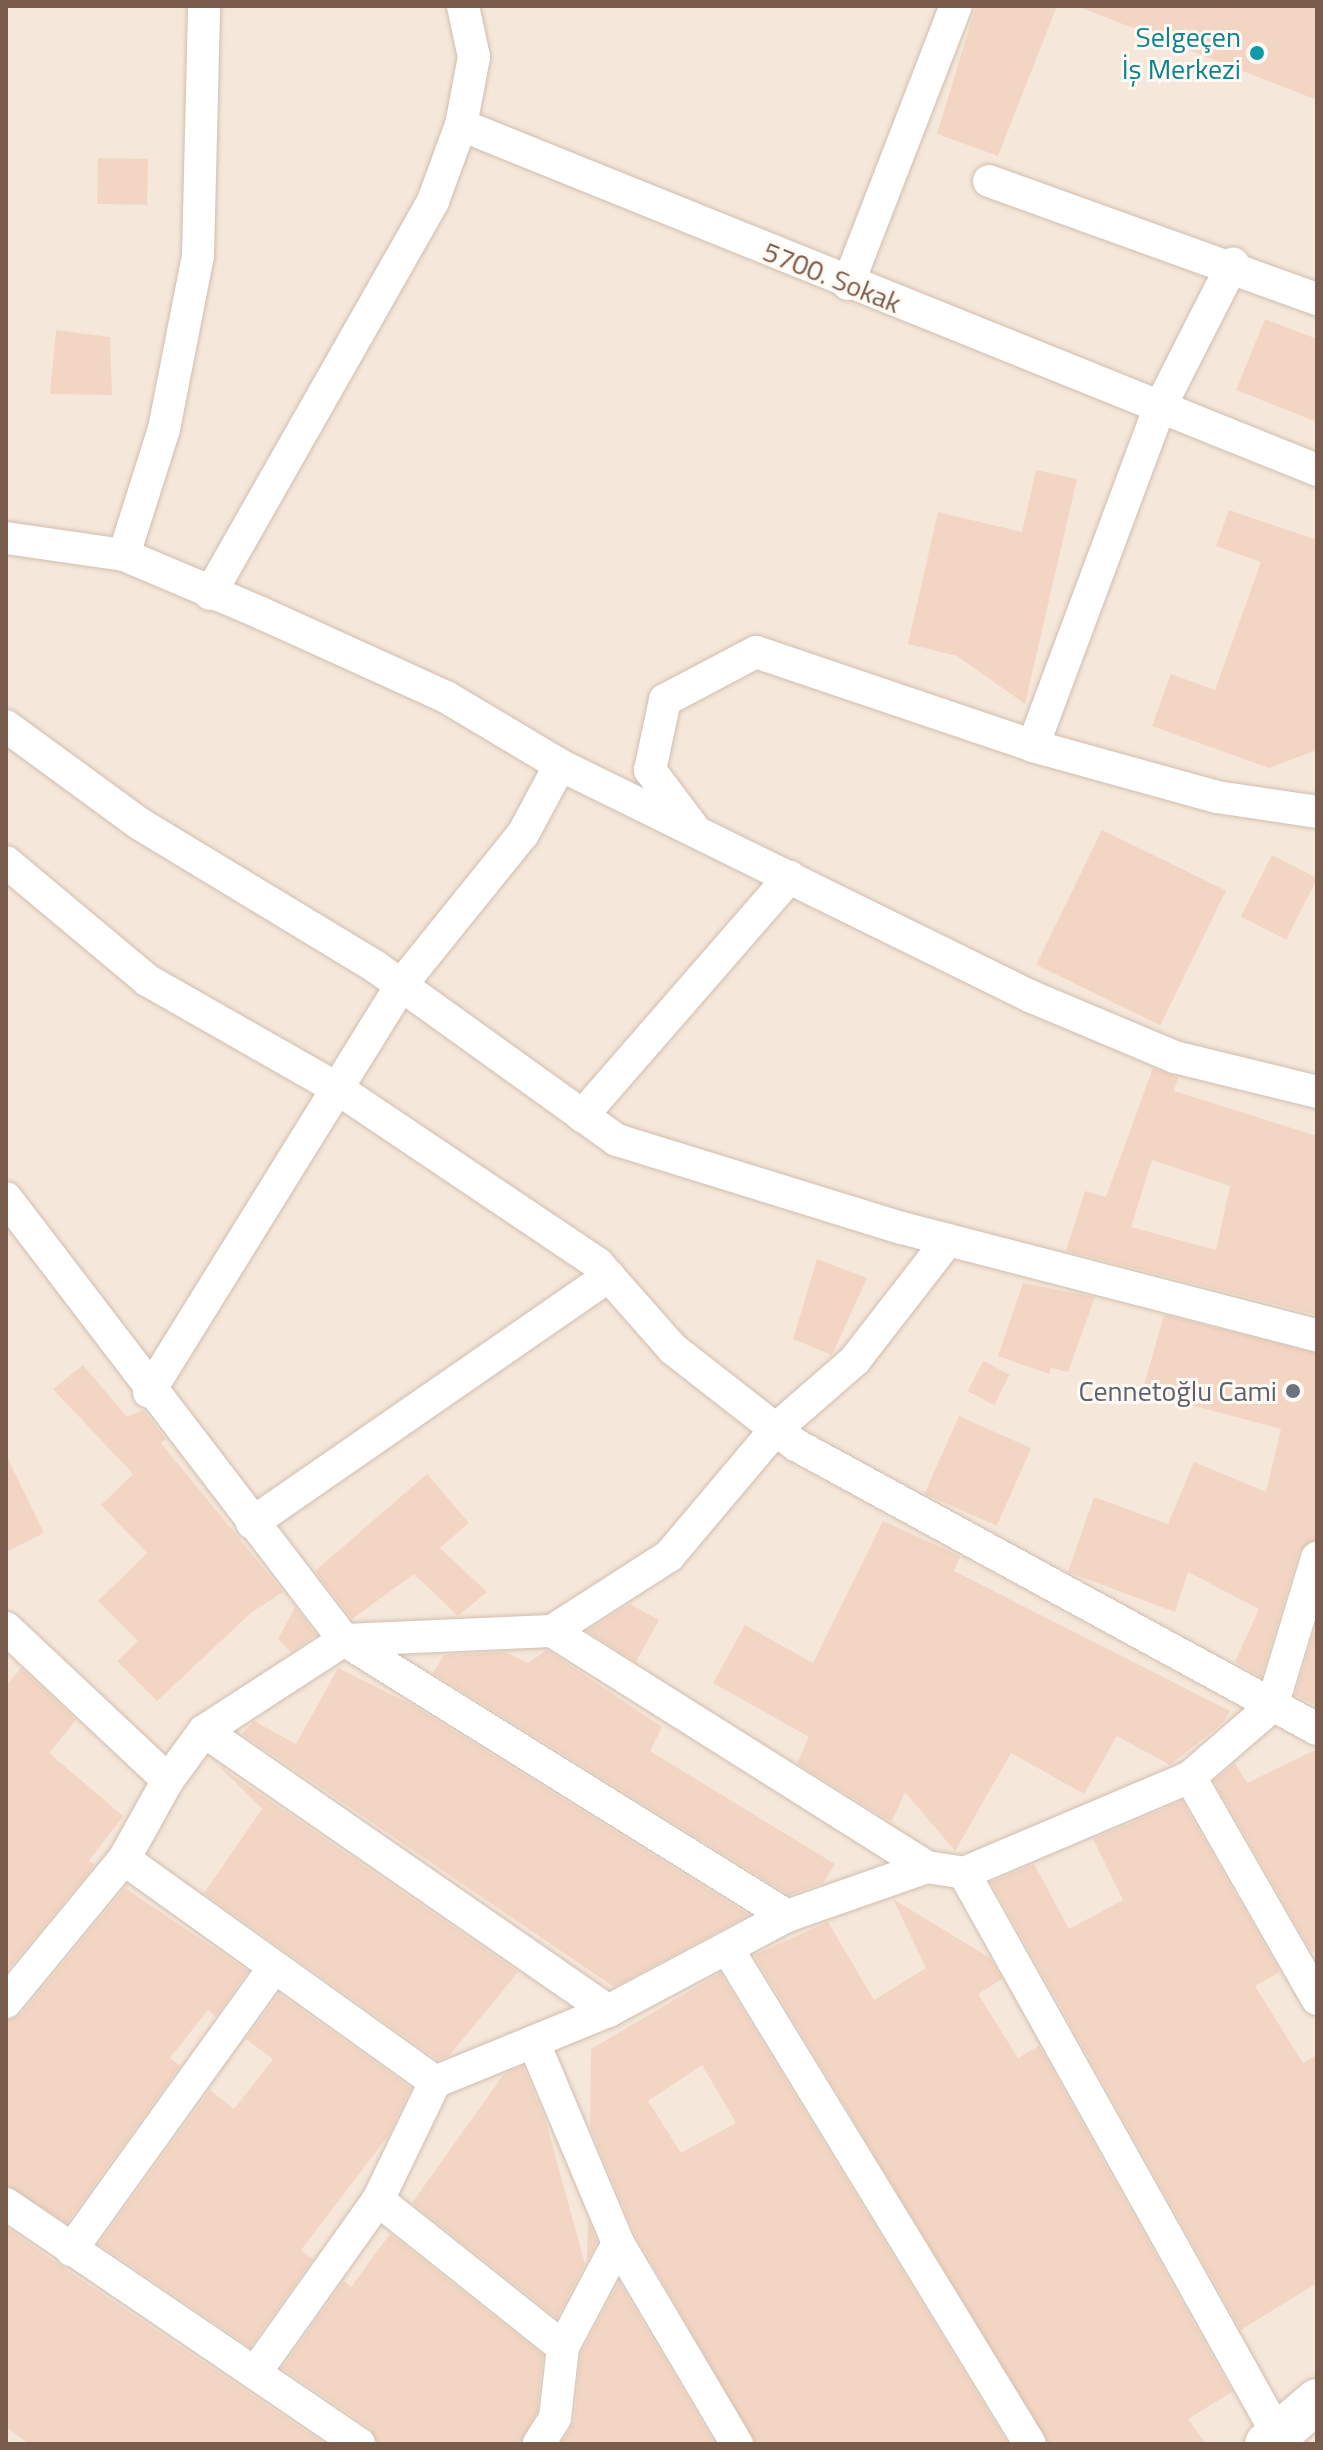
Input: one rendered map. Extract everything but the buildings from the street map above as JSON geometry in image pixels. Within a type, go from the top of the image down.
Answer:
[{"type":"street","points":[[124,555],[164,429],[198,256],[204,6]]},
{"type":"street","points":[[210,594],[433,201],[461,125],[474,57],[463,6]]},
{"type":"street","points":[[848,284],[956,6]]},
{"type":"street","name":"5700. Sokak","points":[[461,125],[848,284],[1317,470]]},
{"type":"street","points":[[989,181],[1233,264],[1317,299]]},
{"type":"street","points":[[1033,746],[1160,407],[1233,264]]},
{"type":"street","points":[[6,538],[124,555],[446,697],[560,765],[1032,997],[1175,1057],[1317,1092]]},
{"type":"street","points":[[696,832],[650,770],[665,700],[756,652],[1033,746],[1217,797],[1317,812]]},
{"type":"street","points":[[6,726],[140,824],[401,985],[617,1140],[948,1240],[1317,1335]]},
{"type":"street","points":[[149,1392],[401,985],[523,834],[560,765]]},
{"type":"street","points":[[6,862],[147,980],[338,1089],[609,1276],[673,1349],[776,1429],[1317,1729]]},
{"type":"street","points":[[582,1116],[790,877]]},
{"type":"street","points":[[6,1198],[149,1392],[344,1640],[787,1916]]},
{"type":"street","points":[[6,2002],[124,1859],[168,1780],[204,1731],[344,1640],[552,1631],[669,1556],[776,1429],[855,1360],[948,1240]]},
{"type":"street","points":[[252,1523],[609,1276]]},
{"type":"street","points":[[552,1631],[927,1867],[964,1873],[1190,1777],[1272,1706],[1317,1558]]},
{"type":"street","points":[[8,1631],[168,1780]]},
{"type":"street","points":[[204,1731],[608,2011]]},
{"type":"street","points":[[1190,1777],[1317,1999]]},
{"type":"street","points":[[124,1859],[435,2082]]},
{"type":"street","points":[[255,2373],[378,2200],[435,2082],[608,2011],[787,1916],[927,1867]]},
{"type":"street","points":[[964,1873],[1295,2427]]},
{"type":"street","points":[[727,1948],[1030,2444]]},
{"type":"street","points":[[71,2250],[274,1968]]},
{"type":"street","points":[[534,2043],[618,2243],[737,2444]]},
{"type":"street","points":[[378,2200],[563,2347]]},
{"type":"street","points":[[6,2204],[359,2444]]},
{"type":"street","points":[[539,2444],[555,2418],[563,2347],[618,2243]]},
{"type":"shaded area","points":[[6,6],[1317,6],[1317,2444],[6,2444]]},
{"type":"place","name":"Selgeçen İş Merkezi","points":[[1257,53]]},
{"type":"place","name":"Cennetoğlu Cami","points":[[1293,1391]]}]
